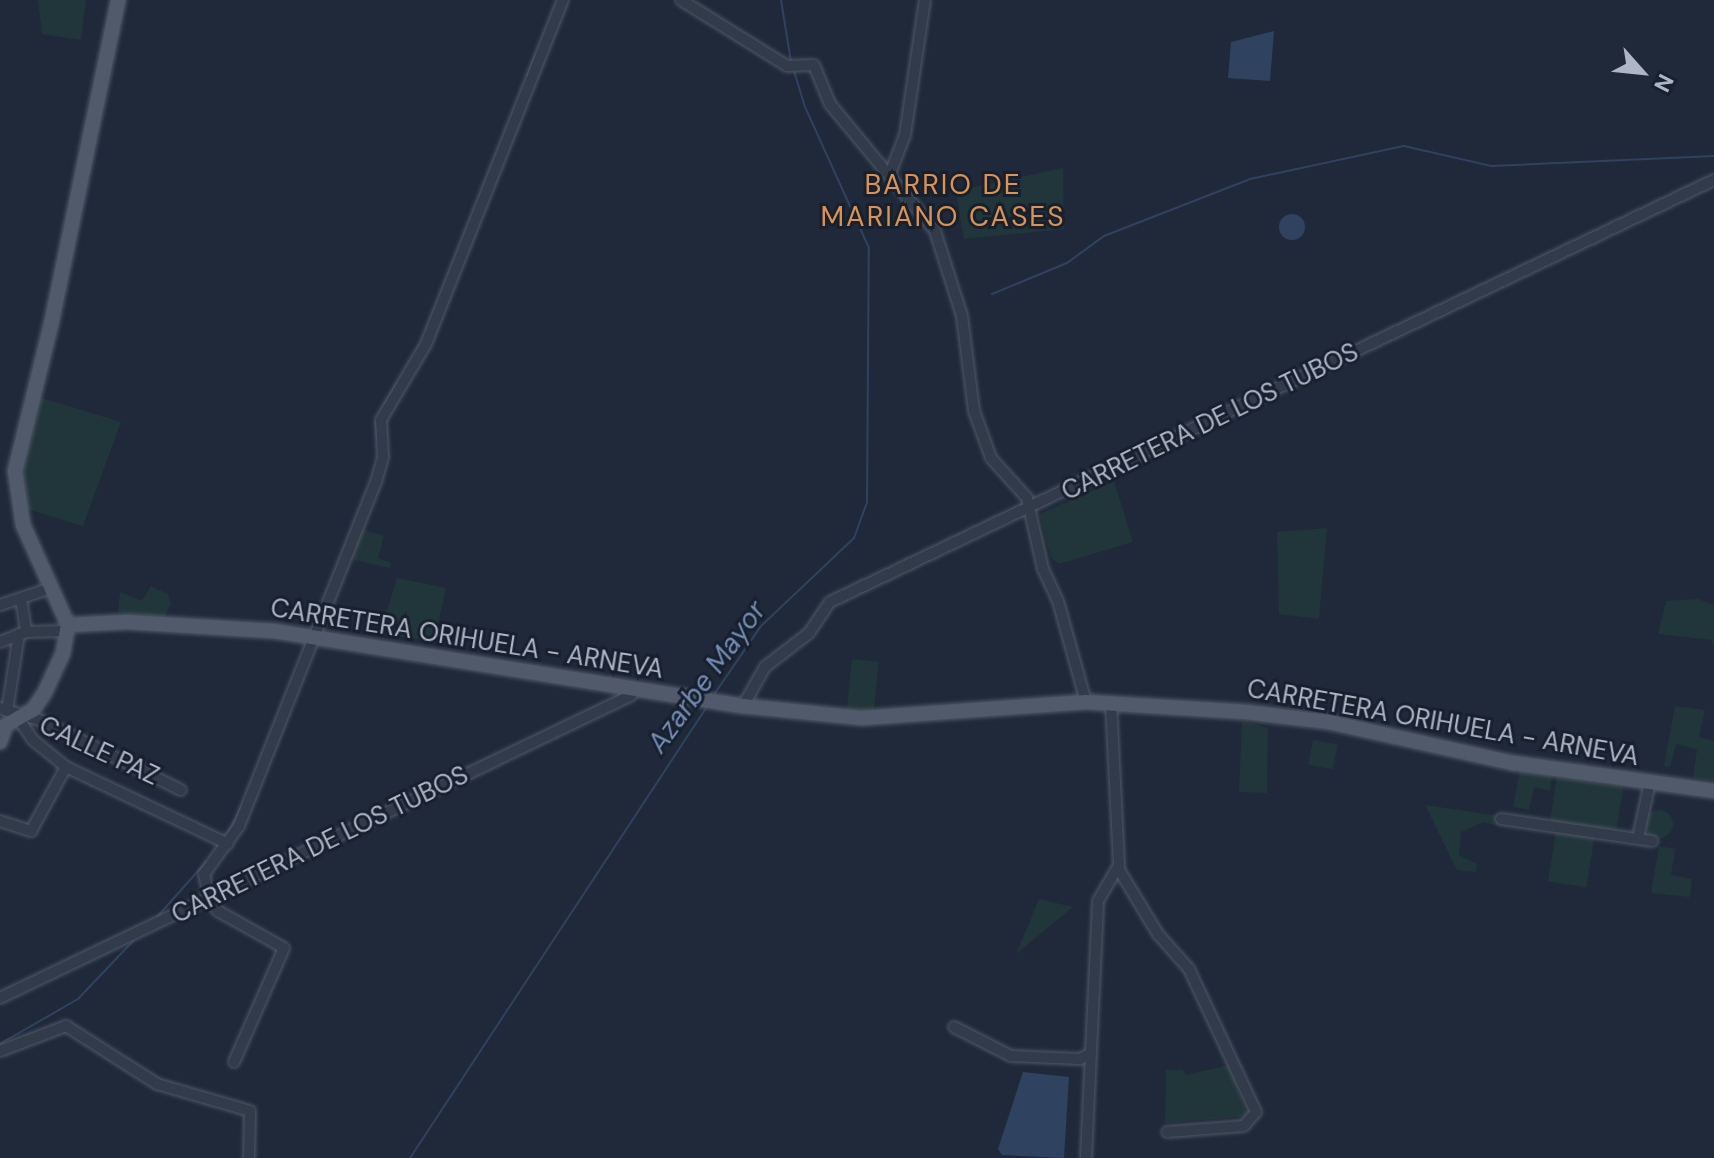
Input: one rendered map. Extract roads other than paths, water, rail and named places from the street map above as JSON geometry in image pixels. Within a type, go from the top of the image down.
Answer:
[{"type":"main road","points":[[0,742],[8,711],[39,703],[63,653],[68,628],[17,505],[16,457],[52,320],[95,92],[118,0]]},
{"type":"main road","name":"CARRETERA ORIHUELA - ARNEVA","points":[[68,628],[126,622],[313,636],[727,704],[862,718],[1086,702],[1329,722],[1513,763],[1714,791]]},
{"type":"street","points":[[234,1062],[284,948],[218,911],[209,899],[204,874],[228,844],[376,482],[383,457],[381,420],[426,344],[563,0]]},
{"type":"street","points":[[681,0],[787,66],[808,63],[818,69],[830,104],[929,220],[942,246],[962,316],[971,400],[982,437],[991,458],[1030,508],[1043,569],[1058,601],[1086,702]]},
{"type":"street","points":[[890,174],[905,135],[925,0]]},
{"type":"street","name":"CARRETERA DE LOS TUBOS","points":[[743,706],[765,667],[809,633],[830,602],[1714,180]]},
{"type":"street","points":[[0,605],[51,588]]},
{"type":"street","points":[[21,599],[22,633],[8,711],[33,740],[66,767],[228,844]]},
{"type":"street","points":[[0,642],[22,633],[68,628]]},
{"type":"street","name":"CARRETERA DE LOS TUBOS","points":[[0,998],[630,696],[637,688]]},
{"type":"street","points":[[1111,703],[1118,868],[1158,934],[1189,969],[1256,1112],[1244,1126],[1167,1132]]},
{"type":"street","name":"CALLE PAZ","points":[[8,711],[42,721],[181,790]]},
{"type":"street","points":[[0,821],[31,831],[66,767]]},
{"type":"street","points":[[1638,838],[1650,782]]},
{"type":"street","points":[[1501,819],[1652,841]]},
{"type":"street","points":[[1086,1158],[1098,901],[1118,868]]},
{"type":"street","points":[[0,1051],[66,1026],[157,1084],[250,1111],[249,1158]]},
{"type":"street","points":[[954,1027],[1011,1056],[1080,1059],[1090,1054]]},
{"type":"water","points":[[1274,31],[1270,81],[1228,78],[1231,42]]},
{"type":"water","points":[[1292,214],[1301,218],[1305,227],[1301,236],[1292,240],[1283,236],[1279,227],[1283,218]]},
{"type":"water","points":[[1023,1072],[1069,1077],[1064,1158],[1002,1155],[998,1149]]},
{"type":"waterway","name":"Azarbe Mayor","points":[[781,0],[791,62]]},
{"type":"waterway","points":[[527,76],[535,56]]},
{"type":"waterway","name":"Azarbe Mayor","points":[[713,696],[761,626],[854,538],[867,503],[869,248],[805,107],[794,72]]},
{"type":"waterway","points":[[992,294],[1067,263],[1104,236],[1250,179],[1404,146],[1491,166],[1714,156]]},
{"type":"waterway","points":[[384,405],[397,383]]},
{"type":"waterway","points":[[376,422],[377,440]]},
{"type":"waterway","name":"Azarbe Mayor","points":[[410,1158],[708,705]]},
{"type":"waterway","points":[[227,834],[243,804]]},
{"type":"waterway","points":[[157,917],[206,862]]},
{"type":"waterway","points":[[0,1044],[78,999],[134,940]]},
{"type":"district","name":"BARRIO DE MARIANO CASES","points":[[943,201]]}]
